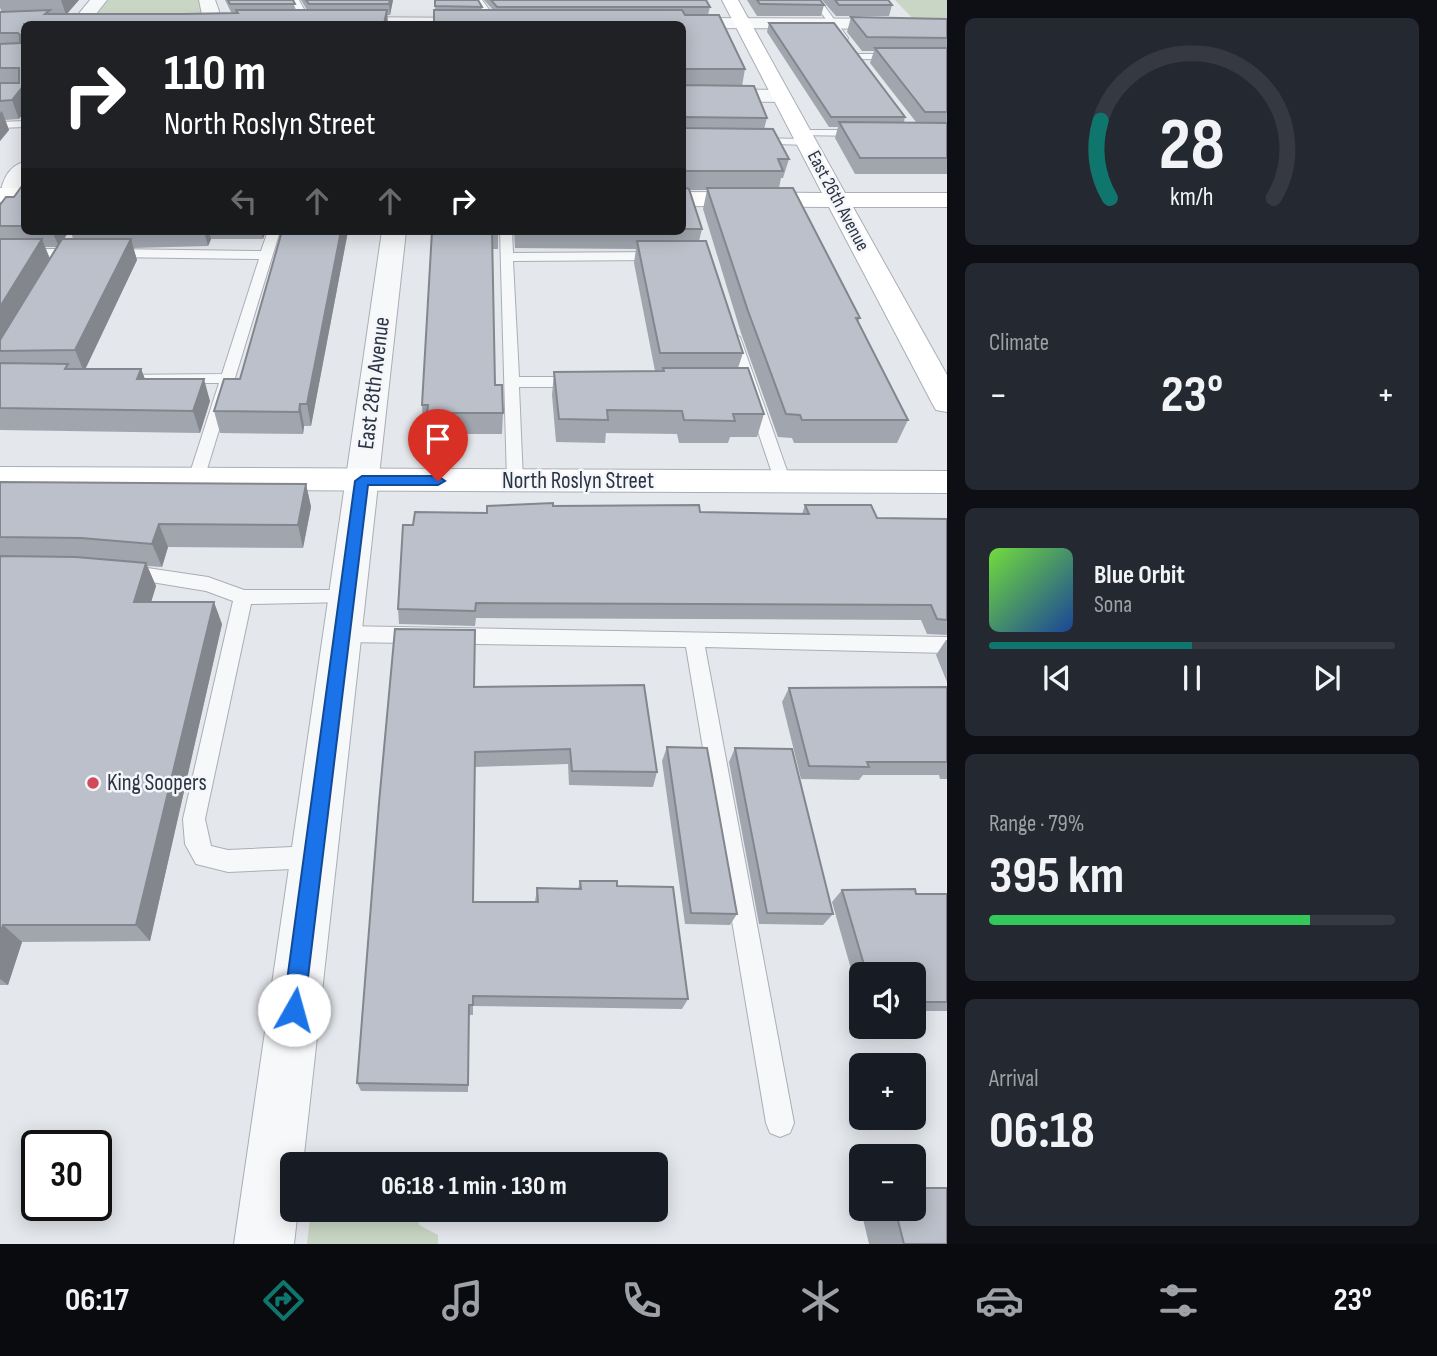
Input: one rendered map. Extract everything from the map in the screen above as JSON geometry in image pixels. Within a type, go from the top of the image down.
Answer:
[{"type":"street","points":[[75,21],[99,0]]},
{"type":"street","points":[[207,0],[211,21]]},
{"type":"street","points":[[385,0],[398,21]]},
{"type":"street","name":"East 26th Avenue","points":[[730,0],[947,403]]},
{"type":"street","points":[[902,8],[916,23]]},
{"type":"street","points":[[686,23],[947,24]]},
{"type":"street","points":[[686,96],[781,96]]},
{"type":"street","points":[[10,195],[21,175]]},
{"type":"street","points":[[690,204],[947,200]]},
{"type":"street","name":"East 28th Avenue","points":[[264,1244],[393,235]]},
{"type":"street","name":"North Roslyn Street","points":[[0,478],[947,482]]},
{"type":"lane","points":[[295,0],[302,21]]},
{"type":"lane","points":[[478,0],[499,21]]},
{"type":"lane","points":[[816,0],[866,68]]},
{"type":"lane","points":[[858,57],[947,57]]},
{"type":"lane","points":[[0,125],[21,124]]},
{"type":"lane","points":[[737,141],[877,133]]},
{"type":"lane","points":[[196,480],[273,235]]},
{"type":"lane","points":[[506,235],[515,481]]},
{"type":"lane","points":[[0,253],[266,255]]},
{"type":"lane","points":[[506,257],[668,256]]},
{"type":"lane","points":[[728,321],[742,383],[783,482]]},
{"type":"lane","points":[[107,379],[228,378]]},
{"type":"lane","points":[[510,382],[589,383]]},
{"type":"lane","points":[[106,570],[167,576],[208,584],[243,597],[344,614],[694,639],[947,645]]},
{"type":"lane","points":[[243,597],[226,684],[194,819],[197,844],[204,856],[229,862],[314,857]]},
{"type":"lane","points":[[694,639],[779,1123]]},
{"type":"green space","points":[[99,0],[207,0],[211,21],[82,21]]},
{"type":"green space","points":[[895,0],[947,0],[947,24],[917,23]]},
{"type":"green space","points":[[310,1222],[419,1222],[419,1225],[438,1235],[438,1244],[307,1244]]},
{"type":"building","points":[[228,0],[293,0],[295,4],[230,4]]},
{"type":"building","points":[[306,0],[390,0],[389,4],[309,4]]},
{"type":"building","points":[[435,0],[478,0],[482,7],[435,6]]},
{"type":"building","points":[[491,0],[706,0],[710,7],[497,7]]},
{"type":"building","points":[[757,0],[820,0],[824,5],[760,4]]},
{"type":"building","points":[[835,0],[888,0],[892,5],[839,5]]},
{"type":"building","points":[[50,10],[45,14],[183,14],[238,13],[236,10],[387,10],[385,21],[21,21],[21,89],[12,100],[0,101],[0,83],[19,83],[19,68],[0,68],[0,44],[20,43],[20,35],[0,33],[0,12]]},
{"type":"building","points":[[434,10],[682,10],[685,15],[719,15],[745,69],[686,69],[686,21],[434,21]]},
{"type":"building","points":[[851,17],[947,19],[947,38],[867,37]]},
{"type":"building","points":[[769,23],[834,23],[905,117],[831,117]]},
{"type":"building","points":[[875,48],[947,48],[947,112],[925,112]]},
{"type":"building","points":[[686,85],[754,86],[767,118],[686,117]]},
{"type":"building","points":[[839,122],[947,123],[947,158],[860,158]]},
{"type":"building","points":[[686,128],[773,129],[789,159],[778,159],[783,171],[686,171]]},
{"type":"building","points":[[21,187],[21,226],[0,226],[0,205],[6,197],[14,197]]},
{"type":"building","points":[[686,188],[689,189],[702,229],[686,229]]},
{"type":"building","points":[[707,188],[793,188],[860,318],[856,318],[908,420],[802,420],[800,415],[786,414]]},
{"type":"building","points":[[281,235],[340,235],[307,404],[300,404],[299,412],[214,411],[224,379],[240,379]]},
{"type":"building","points":[[432,235],[492,235],[495,385],[502,385],[503,413],[427,413],[428,405],[422,405]]},
{"type":"building","points":[[0,239],[42,239],[0,307]]},
{"type":"building","points":[[62,239],[131,239],[75,350],[0,351],[0,340]]},
{"type":"building","points":[[637,241],[706,241],[743,353],[660,353]]},
{"type":"building","points":[[0,363],[68,364],[65,369],[141,369],[137,379],[204,379],[193,411],[0,408]]},
{"type":"building","points":[[663,368],[748,368],[764,414],[733,414],[735,421],[684,420],[682,411],[607,410],[608,420],[559,419],[554,372],[664,371]]},
{"type":"building","points":[[0,482],[306,484],[298,525],[159,524],[152,544],[81,538],[0,537]]},
{"type":"building","points":[[553,503],[553,506],[699,505],[700,512],[809,514],[805,505],[871,505],[877,518],[947,519],[947,620],[937,619],[931,605],[476,603],[475,611],[398,609],[403,525],[413,525],[415,512],[487,513],[487,506]]},
{"type":"building","name":"King Soopers","points":[[0,556],[76,557],[146,563],[134,602],[214,602],[136,925],[3,925],[0,934]]},
{"type":"building","points":[[395,629],[475,630],[474,687],[644,685],[657,772],[572,771],[570,749],[475,752],[473,902],[538,902],[537,888],[581,889],[580,881],[617,881],[617,886],[673,887],[688,999],[473,996],[473,1005],[469,1005],[468,1085],[357,1083]]},
{"type":"building","points":[[947,687],[947,762],[867,762],[869,767],[809,766],[789,688]]},
{"type":"building","points":[[667,747],[707,748],[737,914],[691,913]]},
{"type":"building","points":[[735,748],[792,749],[833,914],[767,913]]},
{"type":"building","points":[[915,889],[916,894],[947,894],[947,1002],[926,1002],[926,962],[863,962],[842,890]]},
{"type":"building","points":[[926,1188],[947,1188],[947,1244],[904,1244],[898,1221],[926,1221]]},
{"type":"place","name":"King Soopers","points":[[93,783]]},
{"type":"route","points":[[294,1010],[362,481],[438,481]]}]
